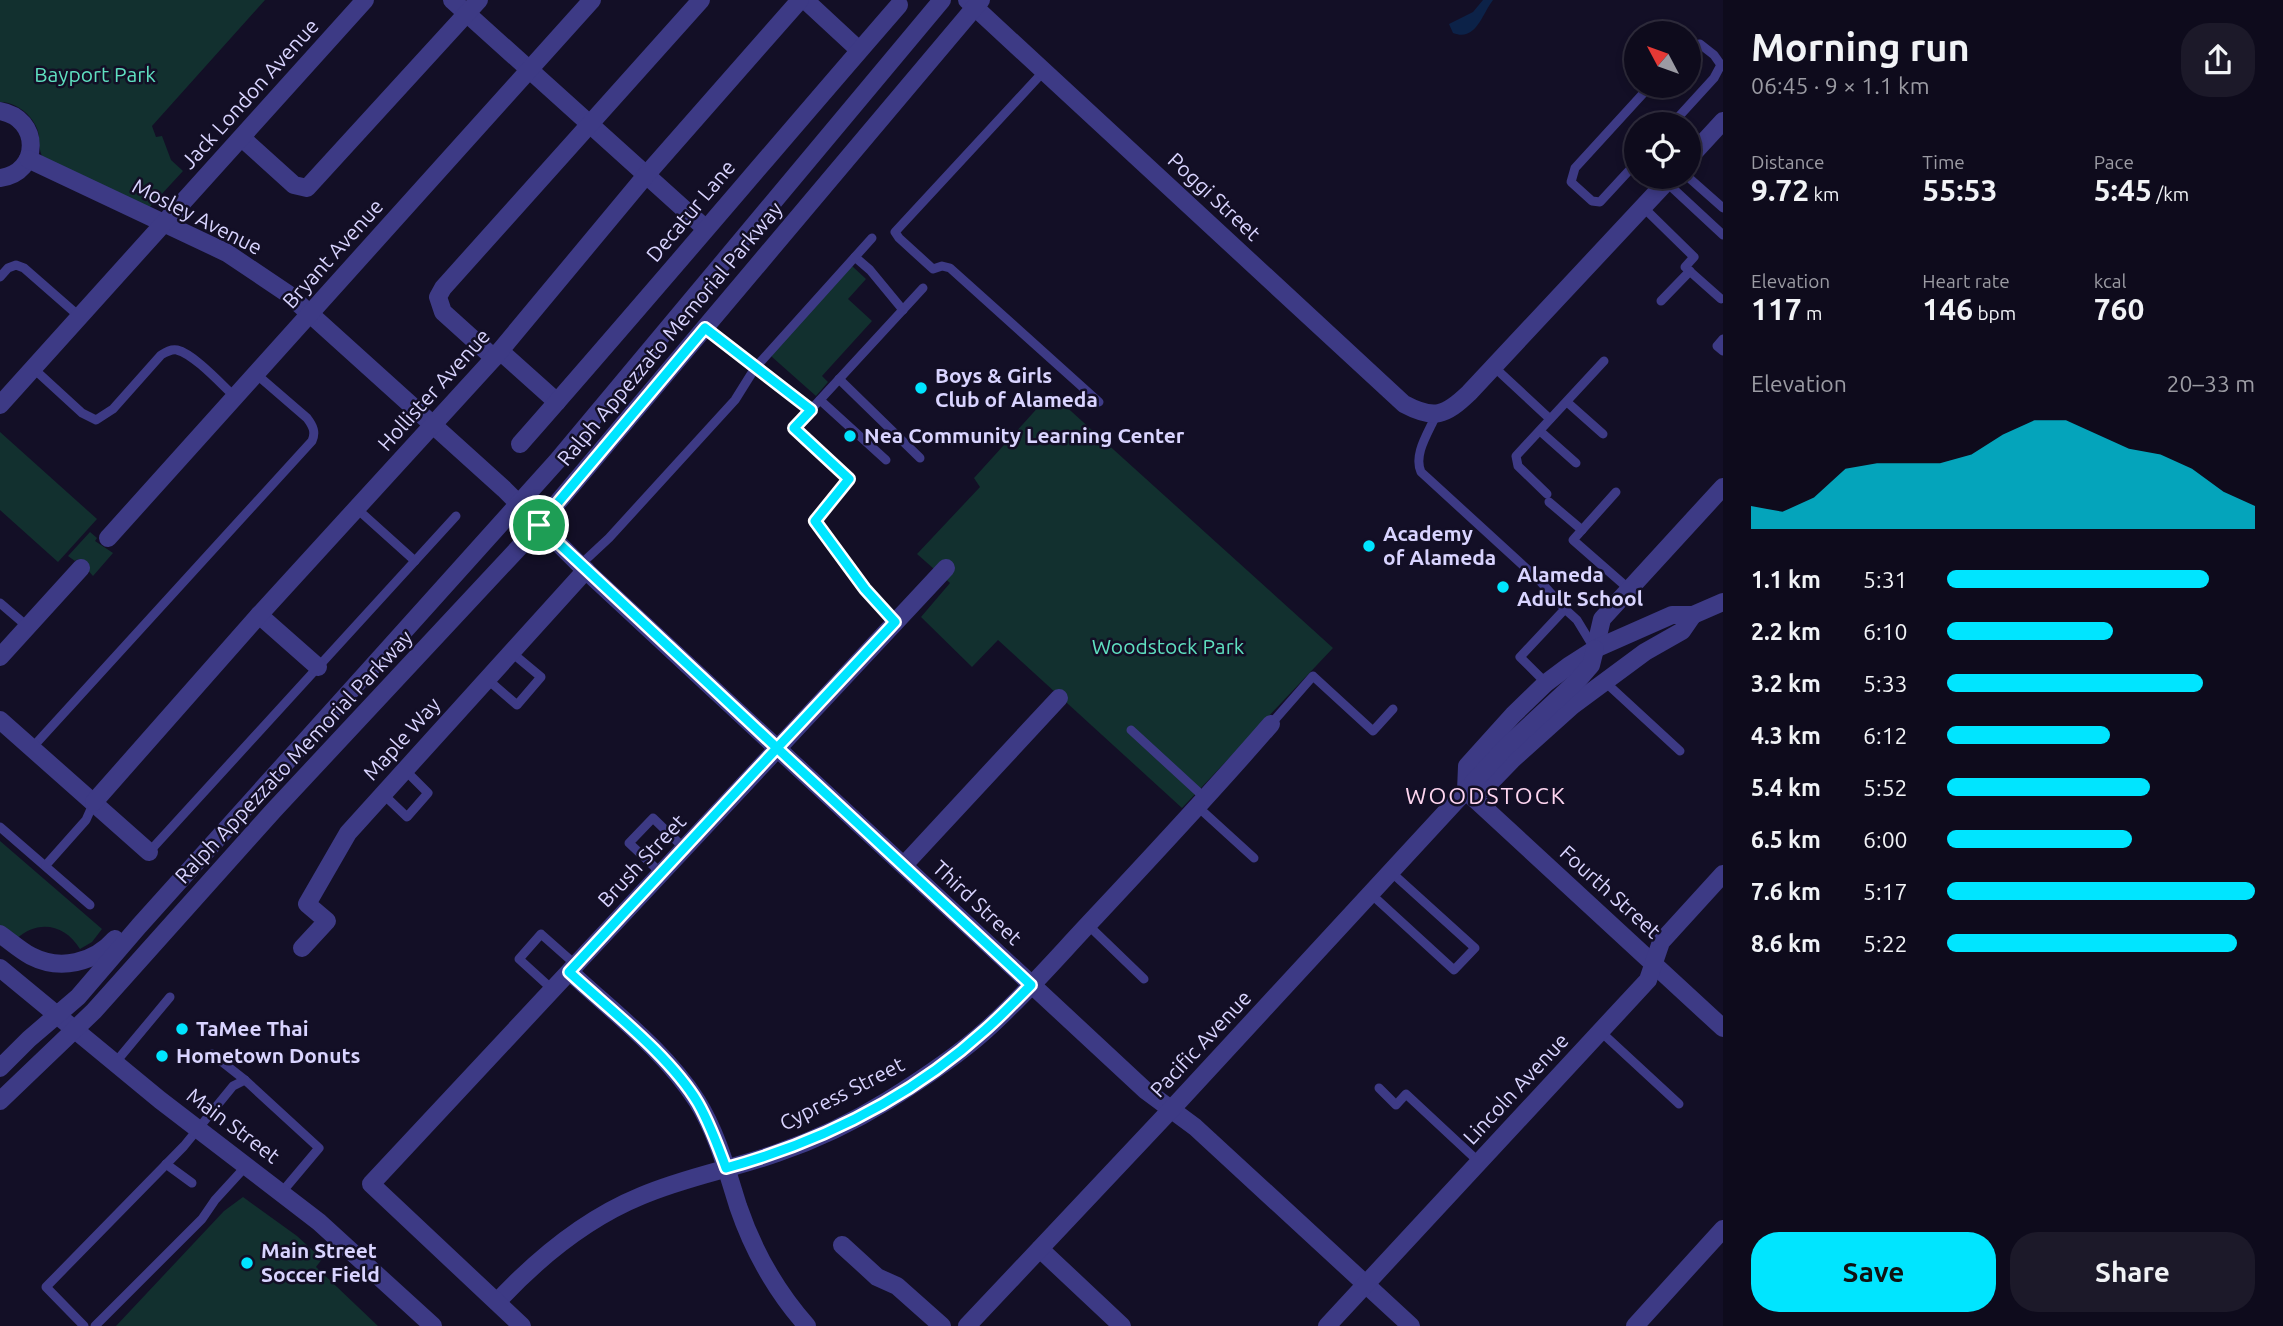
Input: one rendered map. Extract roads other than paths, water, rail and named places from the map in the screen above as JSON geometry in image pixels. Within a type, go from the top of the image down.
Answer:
[{"type":"street","name":"Jack London Avenue","points":[[0,405],[365,0]]},
{"type":"street","points":[[452,0],[473,7],[530,69],[705,228]]},
{"type":"street","name":"Bryant Avenue","points":[[108,538],[592,0]]},
{"type":"street","points":[[557,402],[443,312],[438,297],[443,288],[701,0]]},
{"type":"street","name":"Hollister Avenue","points":[[94,802],[259,615],[497,355],[647,174],[800,0]]},
{"type":"street","points":[[805,0],[859,50]]},
{"type":"street","name":"Ralph Appezzato Memorial Parkway","points":[[0,1068],[78,997],[519,505],[714,276],[942,0]]},
{"type":"street","name":"Ralph Appezzato Memorial Parkway","points":[[0,1101],[94,1011],[274,810],[539,525],[974,2]]},
{"type":"street","name":"Poggi Street","points":[[974,2],[1044,71],[1404,404],[1419,412],[1436,415]]},
{"type":"street","name":"Decatur Lane","points":[[520,444],[629,321],[705,228],[899,5]]},
{"type":"street","points":[[242,138],[294,185],[307,188],[473,7]]},
{"type":"street","points":[[0,111],[18,118],[27,129],[31,143],[27,159],[13,175],[0,178]]},
{"type":"street","points":[[1701,142],[1723,121]]},
{"type":"street","name":"Mosley Avenue","points":[[27,159],[227,253],[288,294],[519,505]]},
{"type":"street","points":[[1436,415],[1454,407],[1494,367],[1660,189]]},
{"type":"street","points":[[1466,791],[1532,721],[1591,665],[1602,619],[1723,487]]},
{"type":"street","name":"Third Street","points":[[519,505],[1145,1090],[1195,1127],[1411,1326]]},
{"type":"street","name":"Maple Way","points":[[302,948],[327,921],[307,904],[348,833],[511,652],[583,567]]},
{"type":"street","points":[[0,657],[81,568]]},
{"type":"street","name":"Brush Street","points":[[497,1302],[371,1184],[946,568]]},
{"type":"street","points":[[1693,615],[1723,602]]},
{"type":"street","points":[[259,615],[318,667]]},
{"type":"street","name":"Pacific Avenue","points":[[1466,791],[1467,766],[1546,682],[1595,649],[1672,615],[1693,615]]},
{"type":"street","name":"Pacific Avenue","points":[[967,1326],[1466,791],[1485,788],[1541,733],[1606,679],[1682,631],[1693,615]]},
{"type":"street","points":[[904,865],[1059,698]]},
{"type":"street","points":[[0,720],[149,852]]},
{"type":"street","name":"Cypress Street","points":[[497,1302],[532,1266],[567,1238],[603,1215],[639,1196],[778,1153],[829,1132],[885,1103],[936,1069],[986,1030],[1031,985],[1271,724]]},
{"type":"street","name":"Fourth Street","points":[[1466,791],[1723,1028]]},
{"type":"street","points":[[0,934],[46,962],[58,964],[85,961],[98,955],[244,797],[259,795]]},
{"type":"street","name":"Lincoln Avenue","points":[[1327,1326],[1648,980],[1661,942],[1723,874]]},
{"type":"street","name":"Main Street","points":[[0,968],[114,1063],[282,1192],[352,1250],[433,1326]]},
{"type":"street","points":[[573,968],[661,1057],[698,1102],[716,1139],[752,1241],[772,1281],[807,1326]]},
{"type":"street","points":[[1635,1326],[1723,1229]]},
{"type":"street","points":[[842,1245],[877,1277],[897,1286],[942,1326]]},
{"type":"street","points":[[1040,1250],[1122,1326]]},
{"type":"street","points":[[497,1302],[522,1326]]},
{"type":"lane","points":[[1701,45],[1721,65],[1701,92]]},
{"type":"lane","points":[[1044,71],[895,232],[933,269],[942,266],[950,268],[1099,402]]},
{"type":"lane","points":[[1627,112],[1639,98]]},
{"type":"lane","points":[[1683,112],[1696,98]]},
{"type":"lane","points":[[1624,115],[1575,169],[1571,181],[1592,201],[1600,202],[1624,176]]},
{"type":"lane","points":[[1679,189],[1723,235]]},
{"type":"lane","points":[[1701,189],[1723,208]]},
{"type":"lane","points":[[1643,207],[1694,257],[1685,267],[1721,299]]},
{"type":"lane","points":[[583,567],[735,400],[755,368],[872,238]]},
{"type":"lane","points":[[855,257],[903,310]]},
{"type":"lane","points":[[0,277],[8,268],[16,265],[24,268],[80,318]]},
{"type":"lane","points":[[1661,301],[1690,271]]},
{"type":"lane","points":[[895,622],[865,589],[815,521],[849,479],[794,428],[923,288]]},
{"type":"lane","points":[[705,328],[811,410]]},
{"type":"lane","points":[[1723,339],[1717,346],[1723,351]]},
{"type":"lane","points":[[34,369],[82,413],[96,420],[113,409],[161,355],[172,350],[178,350],[188,356],[235,397]]},
{"type":"lane","points":[[1582,530],[1518,466],[1516,456],[1604,361]]},
{"type":"lane","points":[[1494,367],[1550,419]]},
{"type":"lane","points":[[32,749],[312,442],[313,426],[307,418],[256,374]]},
{"type":"lane","points":[[839,379],[920,458]]},
{"type":"lane","points":[[820,400],[886,460]]},
{"type":"lane","points":[[1567,402],[1603,434]]},
{"type":"lane","points":[[1436,415],[1419,453],[1417,463],[1421,472],[1539,580],[1577,620],[1595,649]]},
{"type":"lane","points":[[1540,431],[1576,463]]},
{"type":"lane","points":[[1616,492],[1573,540],[1629,589]]},
{"type":"lane","points":[[356,508],[415,561]]},
{"type":"lane","points":[[149,852],[456,516]]},
{"type":"lane","points":[[0,603],[28,627]]},
{"type":"lane","points":[[1546,682],[1520,657],[1564,609]]},
{"type":"lane","points":[[487,679],[517,705],[541,677],[511,652]]},
{"type":"lane","points":[[1271,724],[1313,676],[1373,731],[1393,709]]},
{"type":"lane","points":[[1606,679],[1680,751]]},
{"type":"lane","points":[[1132,730],[1254,858]]},
{"type":"lane","points":[[383,794],[407,817],[428,793],[405,770]]},
{"type":"lane","points":[[46,865],[86,820],[94,802]]},
{"type":"lane","points":[[661,873],[629,843],[653,818],[684,848]]},
{"type":"lane","points":[[0,827],[90,905]]},
{"type":"lane","points":[[1371,894],[1454,970],[1475,948],[1391,872]]},
{"type":"lane","points":[[1087,924],[1144,979]]},
{"type":"lane","points":[[553,989],[519,959],[541,934],[573,968]]},
{"type":"lane","points":[[114,1063],[170,997]]},
{"type":"lane","points":[[1600,1031],[1679,1104]]},
{"type":"lane","points":[[212,1054],[245,1080],[319,1148],[282,1192]]},
{"type":"lane","points":[[84,1326],[46,1287],[199,1129],[233,1086],[245,1080]]},
{"type":"lane","points":[[1379,1088],[1396,1105],[1406,1094],[1479,1162]]},
{"type":"lane","points":[[166,1164],[191,1183]]},
{"type":"lane","points":[[95,1326],[202,1219],[215,1200],[247,1165]]},
{"type":"water","points":[[1483,0],[1493,0],[1478,25],[1467,34],[1453,33],[1449,24],[1473,12]]},
{"type":"place","name":"Boys & Girls Club of Alameda","points":[[921,388]]},
{"type":"place","name":"Nea Community Learning Center","points":[[850,436]]},
{"type":"place","name":"Academy of Alameda","points":[[1369,546]]},
{"type":"place","name":"Alameda Adult School","points":[[1503,587]]},
{"type":"place","name":"TaMee Thai","points":[[182,1029]]},
{"type":"place","name":"Hometown Donuts","points":[[162,1056]]},
{"type":"place","name":"Main Street Soccer Field","points":[[247,1263]]},
{"type":"district","name":"WOODSTOCK","points":[[1486,796]]},
{"type":"park label","name":"Bayport Park","points":[[95,75]]},
{"type":"park label","name":"Woodstock Park","points":[[1168,647]]}]
